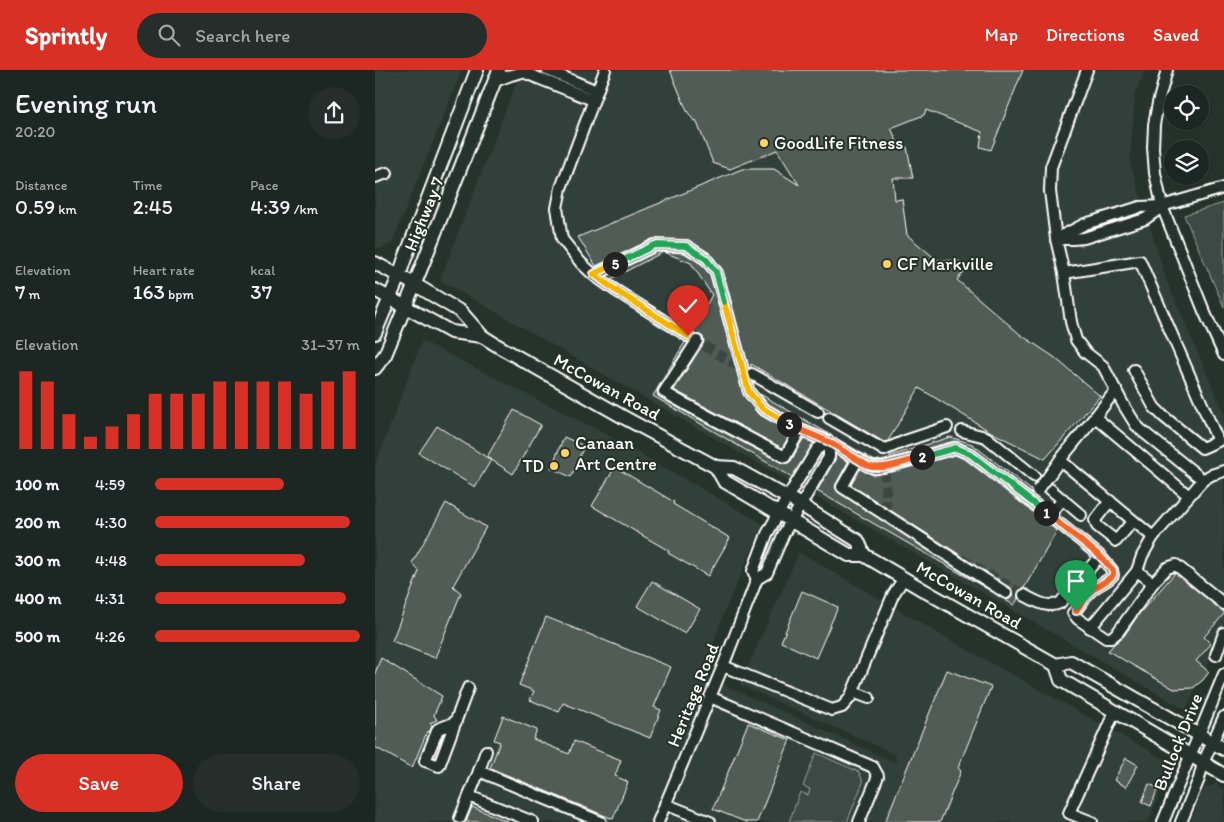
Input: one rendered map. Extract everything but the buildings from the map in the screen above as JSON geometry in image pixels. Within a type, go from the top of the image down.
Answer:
[{"type":"main road","name":"Highway 7","points":[[375,333],[399,276],[477,70]]},
{"type":"main road","name":"Highway 7","points":[[375,368],[385,355],[497,76]]},
{"type":"main road","name":"McCowan Road","points":[[375,263],[461,312],[482,336],[625,418],[716,467],[734,468],[801,505],[859,541],[864,555]]},
{"type":"main road","name":"McCowan Road","points":[[375,290],[451,332],[482,336]]},
{"type":"main road","name":"McCowan Road","points":[[716,467],[724,481],[849,555],[864,555],[1056,664],[1071,662],[1218,746]]},
{"type":"main road","name":"McCowan Road","points":[[1056,664],[1061,680],[1224,776]]},
{"type":"street","points":[[547,70],[595,96]]},
{"type":"street","points":[[605,70],[561,188],[557,208],[562,239],[581,263],[615,290],[692,338],[664,392],[785,457],[801,430]]},
{"type":"street","points":[[1087,70],[1051,167],[1050,191],[1056,239],[1076,340],[1085,352],[1103,366],[1136,425],[1203,480]]},
{"type":"street","points":[[1167,70],[1154,125],[1155,173],[1162,206],[1204,311],[1224,355]]},
{"type":"street","points":[[497,76],[523,72],[595,96]]},
{"type":"street","points":[[375,177],[387,173]]},
{"type":"street","points":[[1056,239],[1084,238],[1145,219],[1162,206],[1224,188]]},
{"type":"street","points":[[594,274],[655,245],[686,246],[706,259],[716,272],[749,392],[762,408],[801,430],[829,442],[868,466],[875,468],[956,448],[970,454],[1100,556],[1113,570],[1113,575],[1108,581],[1100,584],[1090,592],[1073,613],[1078,619],[1106,638],[1111,638],[1117,632],[1153,583],[1167,568],[1176,565],[1224,604]]},
{"type":"street","points":[[1064,273],[1140,261],[1218,440],[1202,448],[1163,416],[1153,407],[1134,370]]},
{"type":"street","points":[[752,374],[818,412]]},
{"type":"street","points":[[1033,502],[1036,494],[1048,484],[1060,460],[1116,390]]},
{"type":"street","points":[[1095,417],[1189,496]]},
{"type":"street","points":[[829,418],[884,453],[905,441],[947,427]]},
{"type":"street","points":[[962,430],[986,437],[1034,476]]},
{"type":"street","name":"Heritage Road","points":[[757,579],[753,571],[767,534],[817,449],[829,442]]},
{"type":"street","name":"Heritage Road","points":[[658,822],[757,579],[767,573],[784,533],[829,457],[829,442]]},
{"type":"street","points":[[857,459],[842,488],[1006,593]]},
{"type":"street","points":[[1060,460],[1153,537]]},
{"type":"street","points":[[1090,628],[1137,571],[1142,556],[1153,537],[1203,480],[1224,471]]},
{"type":"street","points":[[1048,484],[1081,515]]},
{"type":"street","points":[[1055,508],[1063,500]]},
{"type":"street","points":[[1110,501],[1095,520],[1097,526],[1116,541],[1133,521]]},
{"type":"street","points":[[1024,595],[1038,603],[1055,606],[1060,603],[1100,556]]},
{"type":"street","points":[[1137,571],[1153,583]]},
{"type":"street","points":[[723,666],[832,710],[842,707],[853,692],[893,595],[904,578]]},
{"type":"street","points":[[1216,655],[1224,633]]},
{"type":"street","name":"Bullock Drive","points":[[1163,822],[1224,674]]},
{"type":"street","points":[[456,722],[468,688]]},
{"type":"street","points":[[853,692],[869,698]]},
{"type":"street","points":[[710,697],[873,767],[878,776],[859,822]]},
{"type":"street","points":[[1092,822],[1069,813],[1115,711]]},
{"type":"street","name":"Bullock Drive","points":[[1181,822],[1203,763],[1218,746],[1224,717]]},
{"type":"street","points":[[460,818],[486,751]]},
{"type":"street","points":[[479,772],[601,822]]},
{"type":"street","points":[[469,796],[533,822]]},
{"type":"street","points":[[665,804],[710,822]]},
{"type":"shaded area","points":[[375,70],[462,70],[392,243],[380,249],[375,246]]},
{"type":"shaded area","points":[[521,70],[1145,70],[1135,93],[1130,162],[1166,279],[1224,413],[1224,628],[1186,710],[440,280]]},
{"type":"shaded area","points":[[1224,203],[1224,307],[1184,215]]},
{"type":"shaded area","points":[[422,341],[604,433],[763,524],[725,610],[702,675],[896,763],[895,754],[740,685],[799,552],[948,639],[1171,763],[1148,822],[375,822],[375,466]]},
{"type":"shaded area","points":[[816,753],[859,772],[863,782],[847,822],[789,822],[800,792],[808,795],[810,789],[803,786]]},
{"type":"shaded area","points":[[1216,784],[1224,789],[1224,822],[1190,822],[1204,788]]},
{"type":"tunnel","points":[[691,338],[747,371]]},
{"type":"tunnel","points":[[884,455],[887,516],[892,519]]},
{"type":"tunnel","points":[[961,559],[1024,595]]},
{"type":"place","name":"GoodLife Fitness","points":[[764,143]]},
{"type":"place","name":"CF Markville","points":[[887,264]]},
{"type":"place","name":"Canaan Art Centre","points":[[565,453]]},
{"type":"place","name":"TD","points":[[554,466]]},
{"type":"route","points":[[688,336],[615,290],[594,274],[655,245],[686,246],[706,259],[716,272],[749,392],[762,408],[801,430],[829,442],[868,466],[875,468],[956,448],[970,454],[1100,556],[1113,570],[1113,575],[1108,581],[1100,584],[1090,592],[1076,611]]}]
